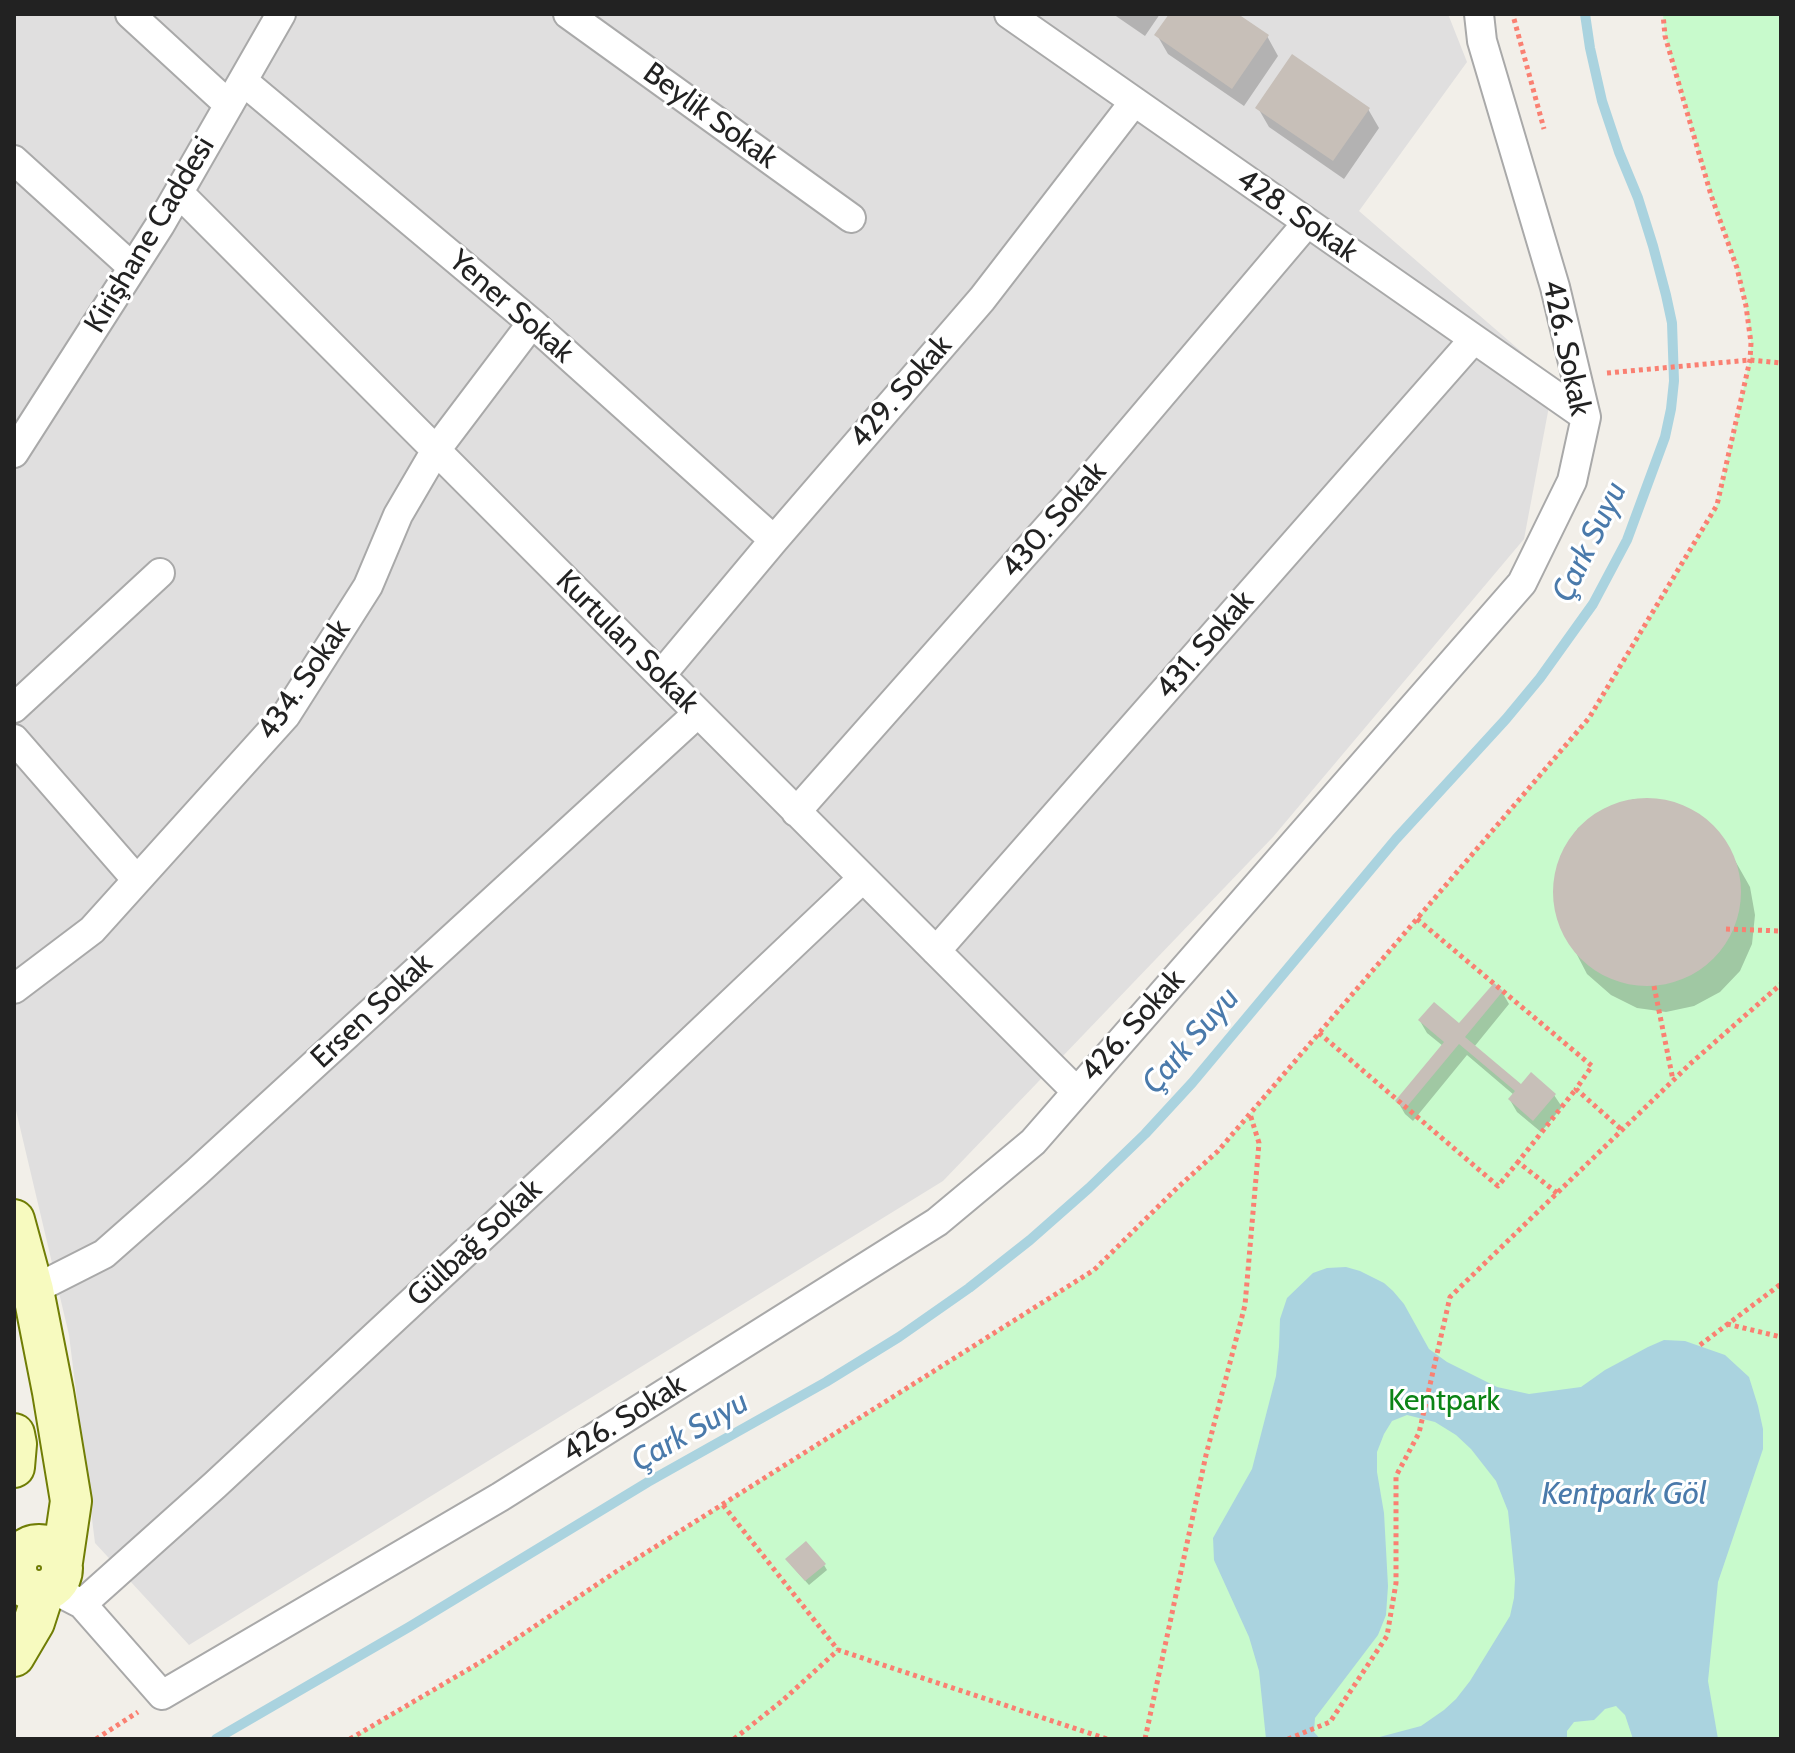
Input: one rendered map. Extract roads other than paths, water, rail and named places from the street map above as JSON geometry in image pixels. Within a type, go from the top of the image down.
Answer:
[{"type":"main road","points":[[14,1220],[33,1290],[71,1501],[37,1575],[34,1622],[14,1656]]},
{"type":"main road","points":[[14,1434],[14,1467]]},
{"type":"street","name":"Yener Sokak","points":[[130,14],[532,323],[774,540]]},
{"type":"street","name":"Kirişhane Caddesi","points":[[14,453],[179,193],[281,14]]},
{"type":"street","name":"Beylik Sokak","points":[[568,14],[851,218]]},
{"type":"street","name":"428. Sokak","points":[[1009,14],[1586,417]]},
{"type":"street","name":"426. Sokak","points":[[37,1575],[162,1695],[500,1497],[937,1222],[1033,1142],[1522,583],[1572,481],[1586,417],[1555,287],[1482,41],[1479,14]]},
{"type":"street","name":"429. Sokak","points":[[661,675],[982,299],[1134,102]]},
{"type":"street","points":[[14,160],[132,267]]},
{"type":"street","name":"Kurtulan Sokak","points":[[179,193],[1076,1091]]},
{"type":"street","name":"430. Sokak","points":[[796,812],[1074,498],[1307,223]]},
{"type":"street","name":"434. Sokak","points":[[14,989],[92,930],[286,715],[368,586],[398,515],[436,450],[532,323]]},
{"type":"street","name":"431. Sokak","points":[[936,951],[1474,339]]},
{"type":"street","points":[[14,708],[160,573]]},
{"type":"street","name":"Ersen Sokak","points":[[33,1290],[104,1254],[698,713]]},
{"type":"street","points":[[14,739],[136,879]]},
{"type":"street","name":"Gülbağ Sokak","points":[[37,1575],[215,1485],[863,878]]},
{"type":"water","name":"Kentpark Göl","points":[[1346,1267],[1384,1283],[1393,1291],[1404,1304],[1429,1349],[1447,1362],[1497,1387],[1529,1394],[1581,1387],[1605,1370],[1664,1340],[1685,1341],[1725,1355],[1749,1377],[1763,1429],[1763,1449],[1718,1582],[1708,1681],[1718,1739],[1633,1739],[1625,1715],[1616,1706],[1605,1709],[1594,1720],[1574,1722],[1567,1731],[1567,1739],[1372,1739],[1421,1726],[1456,1699],[1510,1616],[1514,1598],[1508,1511],[1496,1481],[1456,1435],[1435,1422],[1407,1415],[1392,1421],[1377,1452],[1388,1586],[1386,1615],[1378,1635],[1315,1718],[1314,1732],[1320,1739],[1266,1739],[1259,1671],[1249,1637],[1214,1560],[1213,1538],[1252,1469],[1276,1376],[1280,1319],[1287,1298],[1313,1273],[1327,1268]]},
{"type":"waterway","name":"Çark Suyu","points":[[216,1739],[409,1627],[648,1482],[826,1382],[899,1337],[1030,1240],[1145,1134],[1192,1083],[1396,839],[1540,678],[1593,604],[1627,540],[1665,437],[1674,381],[1672,323],[1666,295],[1638,198],[1602,101],[1585,14]]},
{"type":"park label","name":"Kentpark","points":[[1444,1401]]}]
